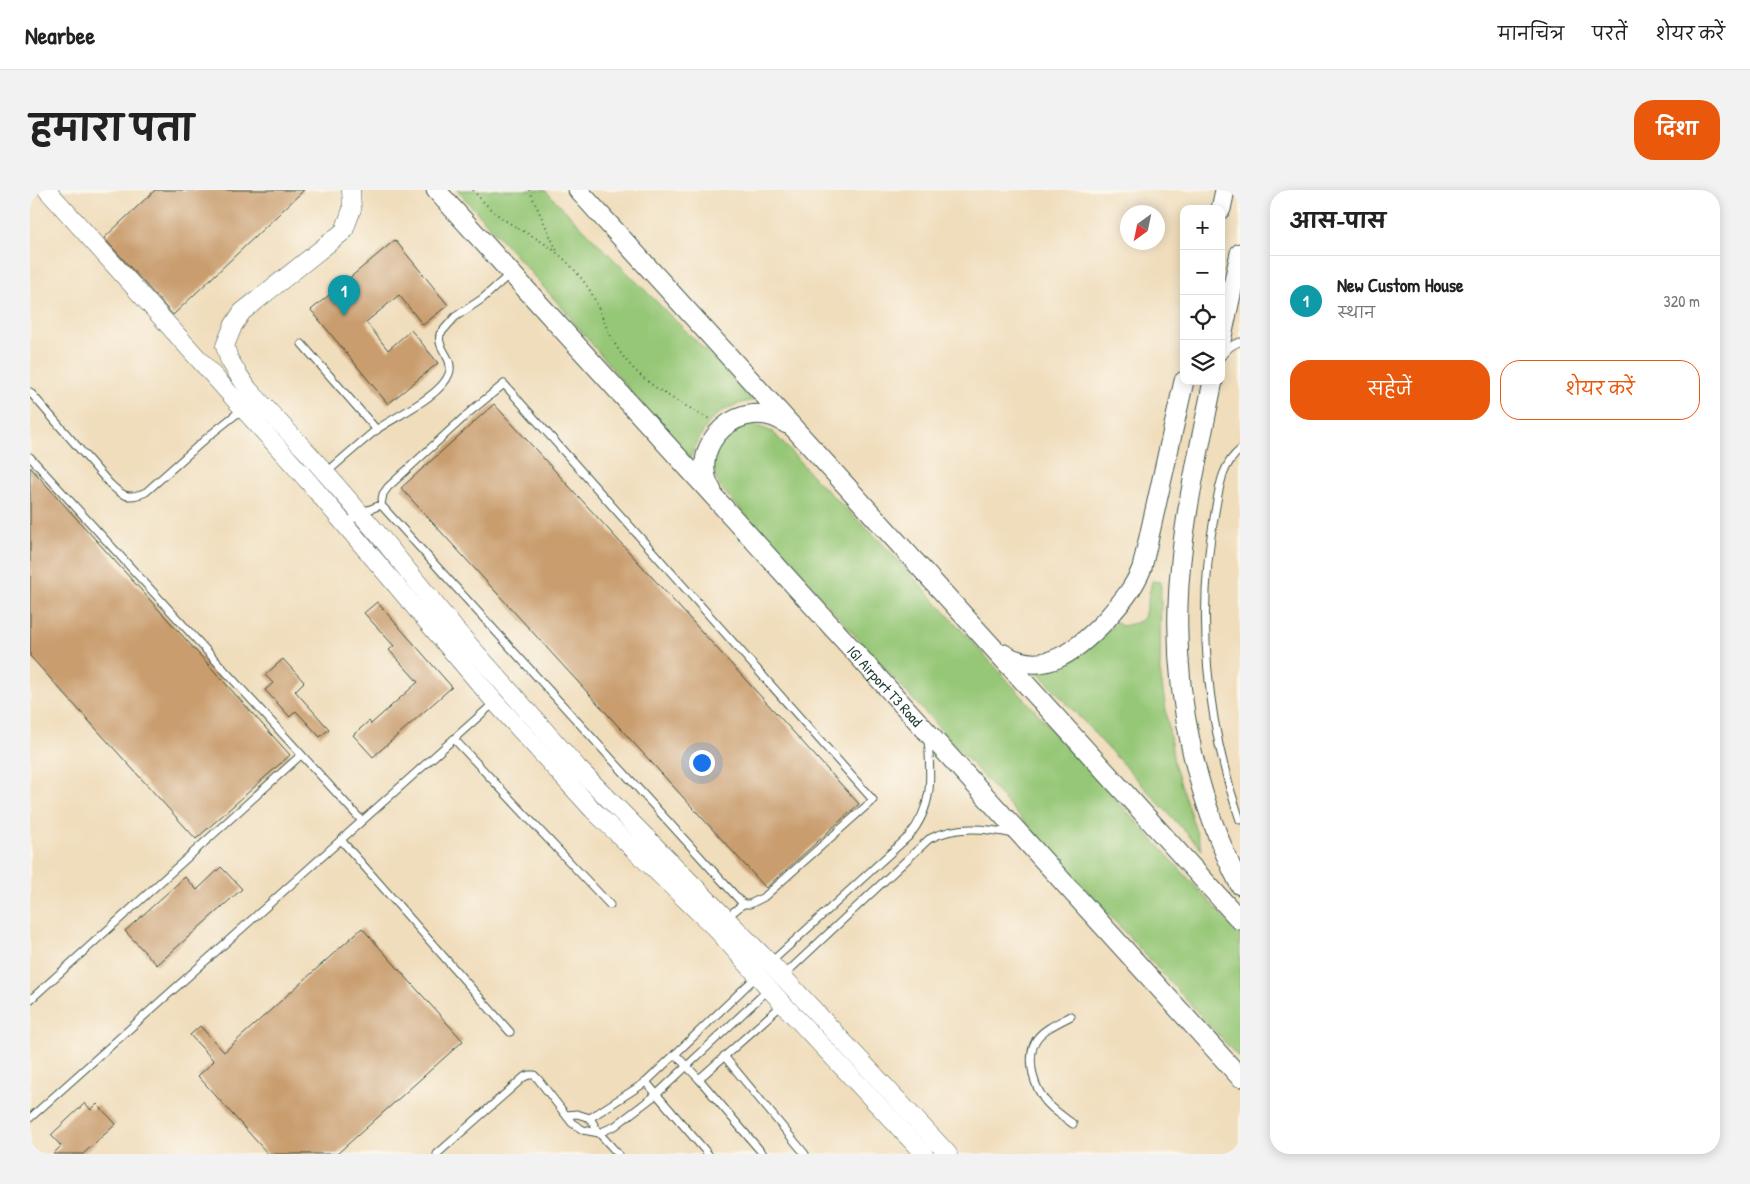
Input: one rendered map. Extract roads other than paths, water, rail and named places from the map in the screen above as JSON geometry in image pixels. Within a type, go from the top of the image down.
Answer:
[{"type":"main road","points":[[436,190],[718,501]]},
{"type":"main road","points":[[578,190],[1240,920]]},
{"type":"main road","points":[[1222,205],[1226,190]]},
{"type":"main road","points":[[1221,340],[1240,253]]},
{"type":"main road","points":[[992,647],[1009,657],[1032,664],[1044,663],[1059,658],[1087,640],[1126,598],[1136,584],[1142,568],[1183,385]]},
{"type":"main road","points":[[1212,385],[1188,502],[1181,558],[1178,606],[1179,657],[1193,760],[1228,861],[1240,885]]},
{"type":"main road","points":[[718,501],[708,485],[704,468],[707,450],[716,434],[729,422],[746,415],[763,414],[781,419],[795,430]]},
{"type":"main road","name":"IGI Airport T3 Road","points":[[718,501],[1240,1077]]},
{"type":"street","points":[[47,190],[244,408],[346,524],[495,702],[593,810],[717,930],[764,969],[782,976],[948,1154]]},
{"type":"street","points":[[351,190],[352,209],[344,231],[242,312],[233,326],[225,346],[229,359],[249,390],[326,473],[455,629],[578,768],[726,918],[764,969],[770,989],[924,1154]]},
{"type":"lane","points":[[326,473],[377,430],[437,391],[446,380],[451,367],[448,356],[440,345],[440,334],[455,317],[482,299],[512,273]]},
{"type":"lane","points":[[1234,280],[1239,298]]},
{"type":"lane","points":[[1225,352],[1240,342]]},
{"type":"lane","points":[[302,344],[377,430]]},
{"type":"lane","points":[[381,505],[383,494],[388,487],[472,410],[504,384],[873,800],[764,897],[750,904],[743,904],[726,918]]},
{"type":"lane","points":[[30,392],[109,483],[120,494],[127,497],[138,496],[146,492],[210,434],[244,408]]},
{"type":"lane","points":[[1240,450],[1226,465],[1210,536],[1205,592],[1205,627],[1208,672],[1222,762],[1240,820]]},
{"type":"lane","points":[[30,457],[362,821]]},
{"type":"lane","points":[[346,524],[360,513],[381,505]]},
{"type":"lane","points":[[381,505],[743,904]]},
{"type":"lane","points":[[30,1118],[495,702]]},
{"type":"lane","points":[[590,1118],[646,1082],[764,969],[908,837],[916,826],[926,804],[931,779],[927,731]]},
{"type":"lane","points":[[454,739],[610,905]]},
{"type":"lane","points":[[30,1000],[301,755]]},
{"type":"lane","points":[[437,1154],[524,1076],[529,1075],[534,1075],[538,1079],[572,1124],[583,1130],[599,1133],[615,1126],[657,1094],[929,839],[947,832],[974,828],[1022,836]]},
{"type":"lane","points":[[341,840],[510,1032]]},
{"type":"lane","points":[[699,1078],[783,1004]]},
{"type":"lane","points":[[1071,1016],[1047,1029],[1037,1039],[1032,1050],[1031,1062],[1042,1096],[1073,1124]]},
{"type":"lane","points":[[675,1054],[699,1078],[763,1154]]},
{"type":"lane","points":[[724,1056],[806,1154]]},
{"type":"lane","points":[[646,1082],[708,1154]]},
{"type":"lane","points":[[567,1115],[577,1114],[590,1118],[599,1133],[618,1154]]},
{"type":"place","name":"New Custom House","points":[[344,316]]}]
